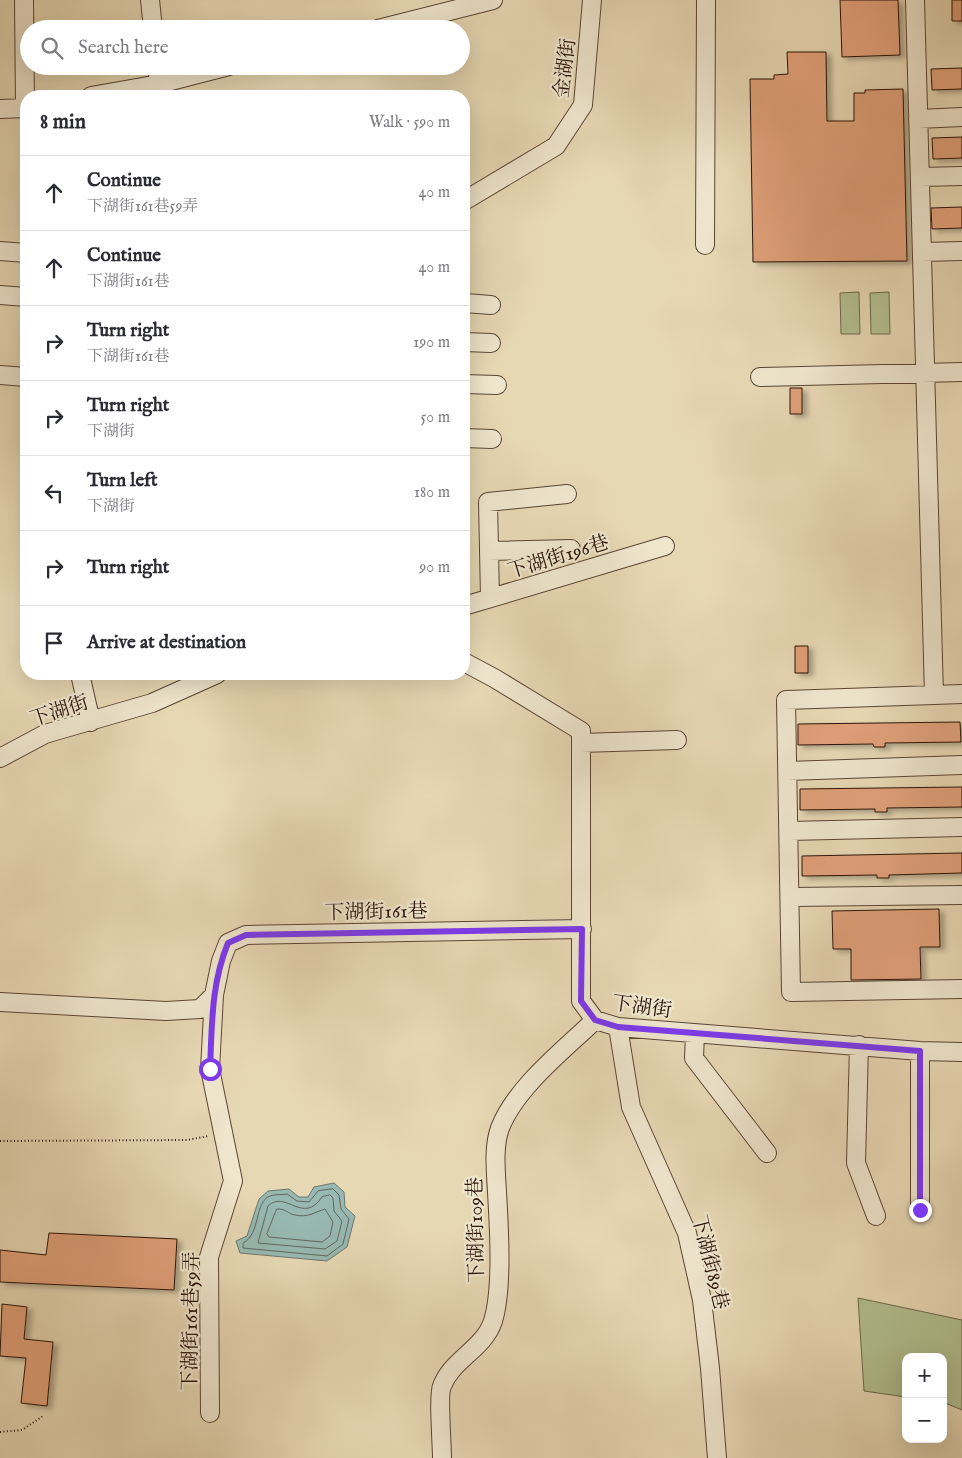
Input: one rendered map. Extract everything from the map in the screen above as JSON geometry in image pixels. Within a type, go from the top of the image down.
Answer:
[{"type":"street","points":[[24,0],[24,20]]},
{"type":"street","points":[[150,0],[152,20]]},
{"type":"street","points":[[414,20],[493,0]]},
{"type":"street","name":"金湖街","points":[[470,197],[556,146],[583,106],[592,0]]},
{"type":"street","points":[[705,245],[706,0]]},
{"type":"street","points":[[915,0],[934,695]]},
{"type":"street","points":[[25,75],[26,90]]},
{"type":"street","points":[[158,75],[159,84]]},
{"type":"street","points":[[125,90],[194,75]]},
{"type":"street","points":[[0,109],[20,108]]},
{"type":"street","points":[[918,119],[962,117]]},
{"type":"street","points":[[920,177],[962,176]]},
{"type":"street","points":[[0,251],[20,253]]},
{"type":"street","points":[[922,252],[962,251]]},
{"type":"street","points":[[0,295],[20,297]]},
{"type":"street","points":[[470,303],[491,305]]},
{"type":"street","points":[[470,342],[491,343]]},
{"type":"street","points":[[760,377],[962,372]]},
{"type":"street","points":[[0,375],[20,377]]},
{"type":"street","points":[[470,384],[497,385]]},
{"type":"street","points":[[470,438],[492,439]]},
{"type":"street","points":[[490,598],[488,502],[567,494]]},
{"type":"street","name":"下湖街196巷","points":[[470,604],[665,546]]},
{"type":"street","points":[[489,551],[571,549]]},
{"type":"street","name":"下湖街","points":[[470,665],[581,731],[581,1001],[595,1020],[618,1027],[695,1034],[920,1051],[962,1052]]},
{"type":"street","points":[[81,680],[91,722]]},
{"type":"street","name":"下湖街","points":[[0,758],[45,734],[152,703],[204,680]]},
{"type":"street","points":[[962,694],[786,700],[791,897],[791,992],[962,988]]},
{"type":"street","points":[[581,743],[677,740]]},
{"type":"street","points":[[788,770],[962,765]]},
{"type":"street","points":[[789,831],[962,827]]},
{"type":"street","points":[[791,897],[962,895]]},
{"type":"street","name":"下湖街161巷","points":[[214,995],[221,961],[228,943],[246,935],[582,929]]},
{"type":"street","points":[[0,1002],[166,1011],[200,1009],[214,995]]},
{"type":"street","name":"下湖街161巷59弄","points":[[210,1413],[209,1257],[233,1181],[210,1069],[214,995]]},
{"type":"street","name":"下湖街109巷","points":[[442,1458],[441,1387],[457,1363],[483,1341],[493,1321],[498,1286],[499,1236],[495,1163],[500,1129],[512,1105],[541,1072],[595,1020]]},
{"type":"street","name":"下湖街89巷","points":[[618,1027],[631,1107],[687,1233],[702,1300],[710,1368],[717,1458]]},
{"type":"street","points":[[695,1034],[694,1058],[767,1153]]},
{"type":"street","points":[[858,1046],[856,1163],[876,1216]]},
{"type":"street","points":[[920,1051],[920,1210]]},
{"type":"path","points":[[0,1141],[187,1140],[223,1133]]},
{"type":"path","points":[[0,1432],[22,1430],[43,1416]]},
{"type":"green space","points":[[859,292],[860,334],[841,334],[840,293]]},
{"type":"green space","points":[[889,292],[890,334],[871,334],[870,293]]},
{"type":"green space","points":[[858,1298],[962,1320],[962,1410],[947,1404],[947,1353],[902,1353],[902,1396],[864,1391]]},
{"type":"water","points":[[334,1183],[344,1192],[345,1207],[355,1216],[347,1247],[327,1261],[240,1253],[236,1241],[247,1236],[259,1199],[268,1191],[289,1189],[299,1197],[308,1197],[314,1187]]},
{"type":"building","points":[[840,0],[898,0],[900,55],[842,57]]},
{"type":"building","points":[[952,0],[962,0],[962,21],[952,21]]},
{"type":"building","points":[[787,52],[826,52],[827,121],[854,121],[854,93],[865,93],[865,90],[903,89],[907,261],[753,262],[750,79],[774,79],[774,75],[788,74]]},
{"type":"building","points":[[962,68],[962,89],[932,90],[931,69]]},
{"type":"building","points":[[962,137],[962,158],[933,159],[932,138]]},
{"type":"building","points":[[962,207],[962,228],[932,229],[931,208]]},
{"type":"building","points":[[790,388],[802,388],[802,414],[790,414]]},
{"type":"building","points":[[795,646],[808,646],[808,673],[795,673]]},
{"type":"building","points":[[960,722],[961,742],[885,743],[885,747],[874,747],[873,744],[798,745],[798,724]]},
{"type":"building","points":[[962,787],[962,807],[887,808],[887,812],[875,812],[875,809],[800,810],[800,789]]},
{"type":"building","points":[[962,853],[962,873],[889,875],[889,878],[877,878],[877,875],[802,876],[802,856]]},
{"type":"building","points":[[939,909],[940,947],[920,947],[921,979],[851,980],[851,949],[833,949],[832,911]]},
{"type":"building","points":[[49,1233],[177,1239],[174,1290],[0,1282],[0,1250],[46,1255]]},
{"type":"building","points":[[2,1304],[27,1307],[24,1339],[53,1342],[47,1406],[21,1403],[26,1358],[0,1356]]},
{"type":"route","points":[[210,1069],[214,995],[221,961],[228,943],[246,935],[582,929],[581,1001],[595,1020],[618,1027],[920,1051],[920,1210]]}]
